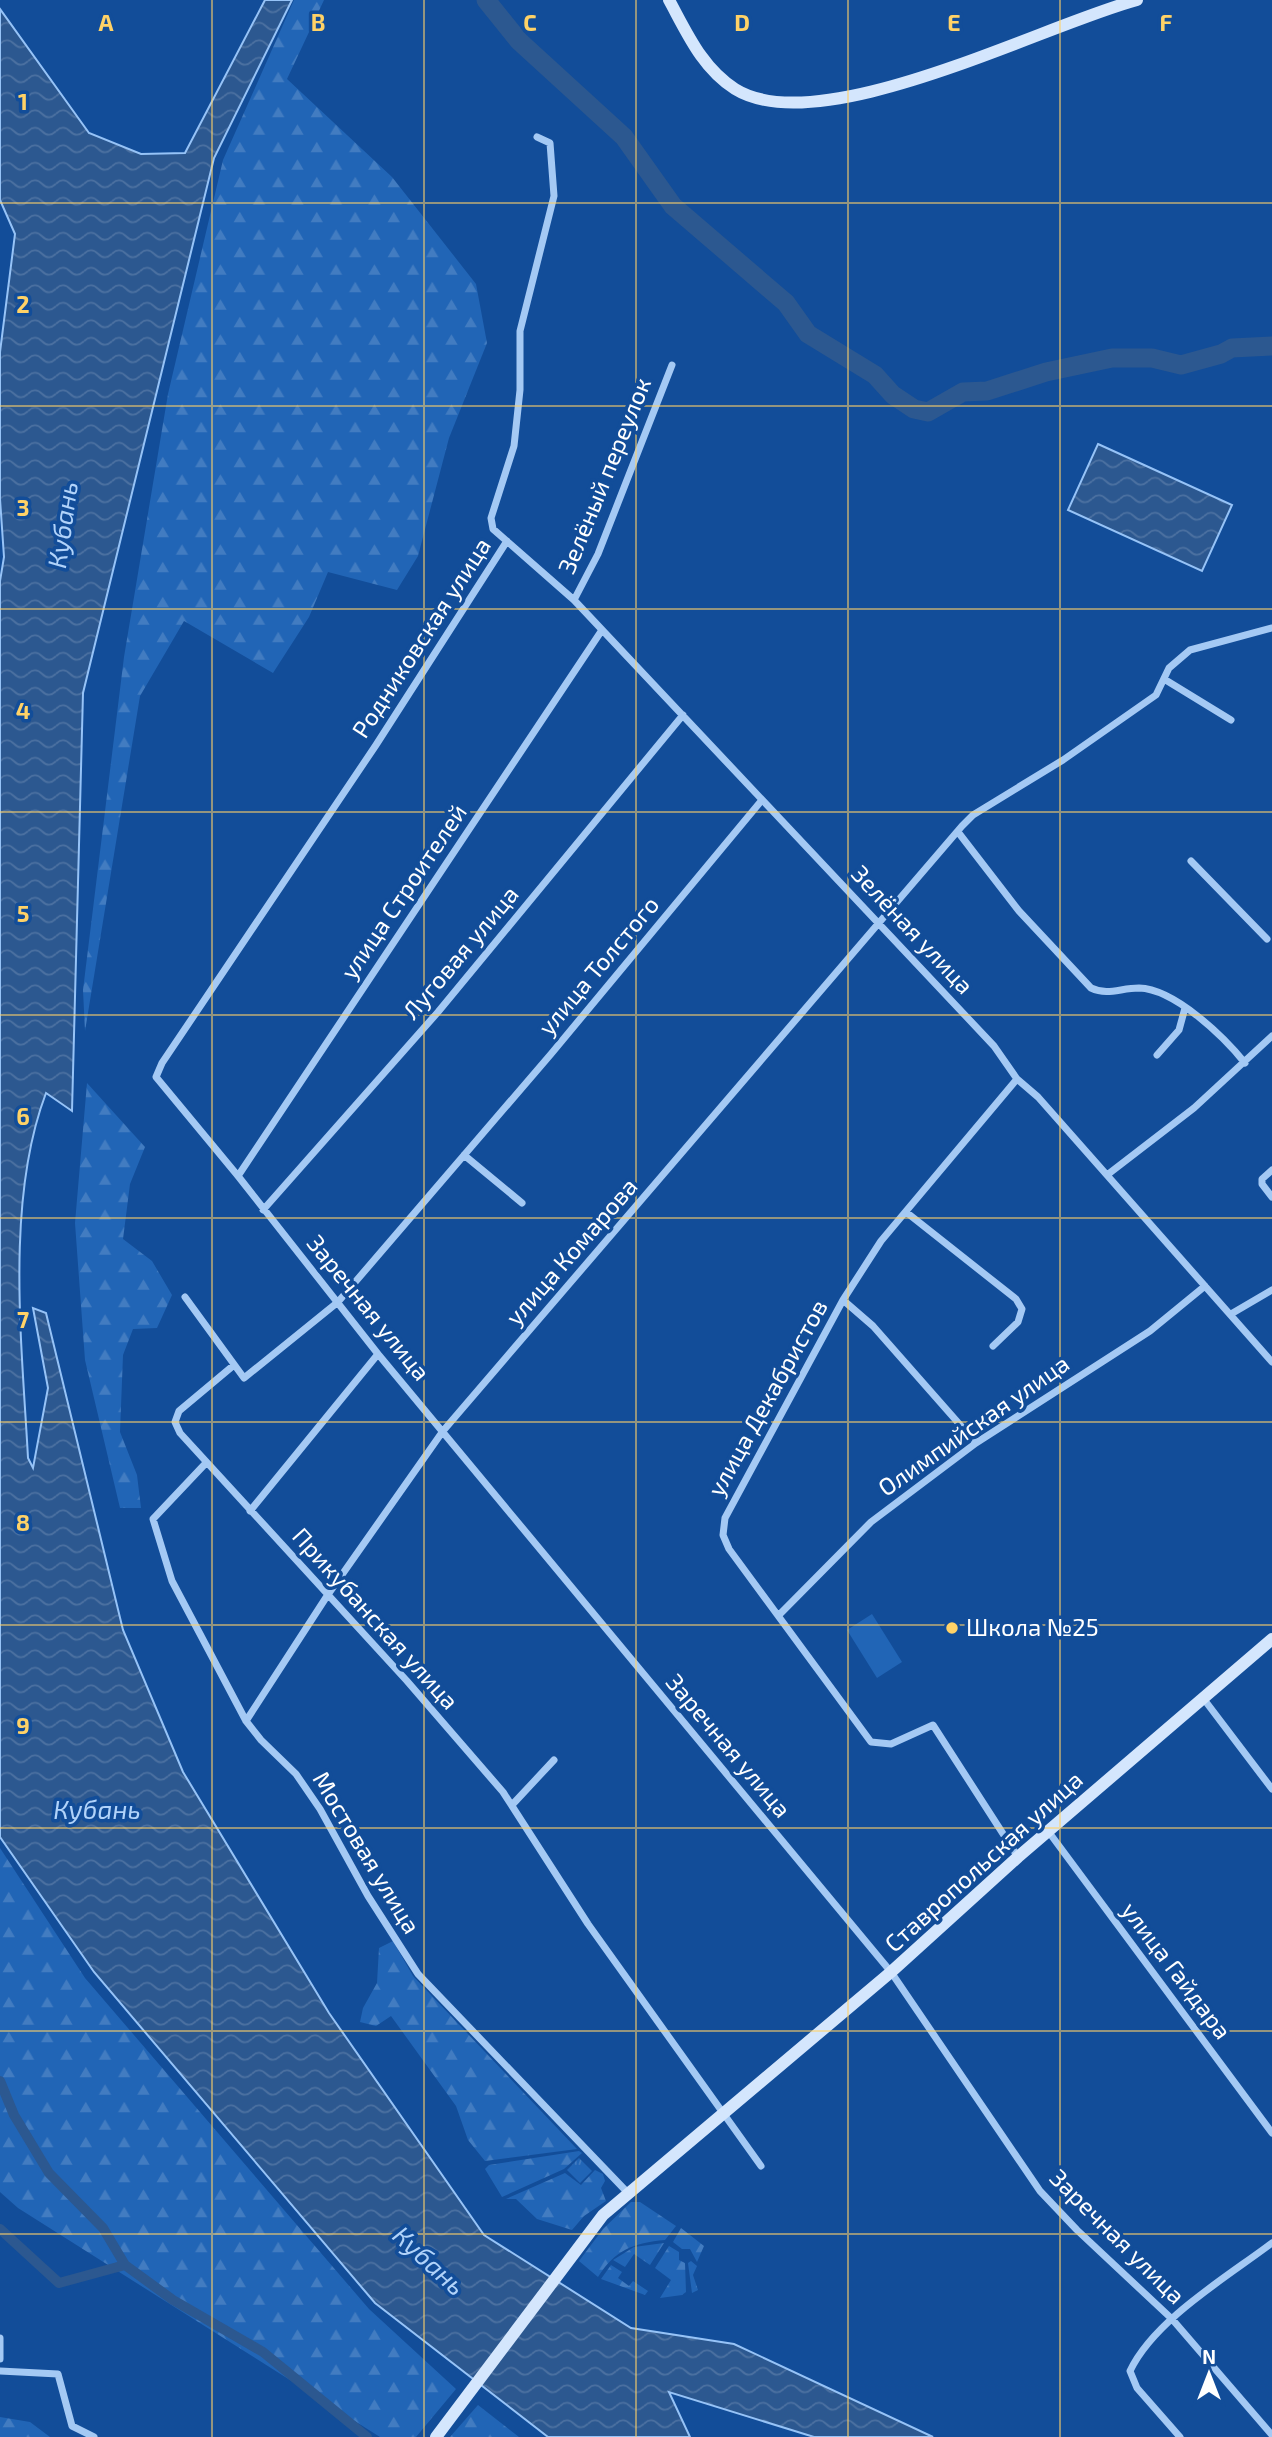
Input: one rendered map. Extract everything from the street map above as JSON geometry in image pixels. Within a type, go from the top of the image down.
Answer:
[{"type":"main road","points":[[669,0],[700,56],[737,90],[762,99],[832,102],[889,89],[1137,0]]},
{"type":"main road","name":"Ставропольская улица","points":[[436,2437],[603,2216],[891,1972],[1017,1857],[1272,1639]]},
{"type":"street","name":"Родниковская улица","points":[[156,1077],[162,1063],[376,745],[507,541],[493,529],[491,518],[514,446],[520,390],[520,331],[554,196],[550,142],[537,137]]},
{"type":"street","name":"Зелёный переулок","points":[[574,600],[598,554],[671,365]]},
{"type":"street","name":"Зелёная улица","points":[[507,541],[574,600],[995,1046],[1017,1079],[1038,1097],[1272,1362]]},
{"type":"street","name":"улица Комарова","points":[[246,1721],[327,1596],[443,1430],[973,815],[1063,760],[1156,695],[1169,668],[1190,650],[1272,628]]},
{"type":"street","name":"улица Строителей","points":[[239,1176],[601,630]]},
{"type":"street","points":[[1164,679],[1231,720]]},
{"type":"street","name":"Луговая улица","points":[[263,1210],[438,1012],[683,715]]},
{"type":"street","name":"улица Толстого","points":[[234,1365],[244,1378],[338,1302],[762,800]]},
{"type":"street","points":[[958,832],[1019,911],[1091,988],[1103,993],[1140,988],[1185,1008],[1228,1042],[1245,1063]]},
{"type":"street","points":[[1191,861],[1270,939]]},
{"type":"street","points":[[1157,1055],[1179,1030],[1185,1008]]},
{"type":"street","points":[[1107,1175],[1245,1063],[1272,1036]]},
{"type":"street","name":"Заречная улица","points":[[156,1077],[239,1176],[378,1354],[891,1972],[1040,2190],[1077,2230],[1172,2319],[1272,2434]]},
{"type":"street","name":"улица Декабристов","points":[[1017,1079],[881,1241],[843,1300],[724,1518],[723,1535],[729,1549],[871,1742],[891,1744],[933,1726],[1017,1857]]},
{"type":"street","points":[[464,1155],[523,1203]]},
{"type":"street","points":[[1272,1170],[1262,1179],[1262,1184],[1272,1197]]},
{"type":"street","points":[[906,1212],[1016,1298],[1022,1309],[1018,1322],[993,1346]]},
{"type":"street","name":"Олимпийская улица","points":[[779,1615],[871,1522],[976,1443],[1150,1331],[1205,1286]]},
{"type":"street","points":[[1231,1314],[1272,1290]]},
{"type":"street","points":[[185,1297],[234,1365]]},
{"type":"street","points":[[843,1300],[873,1325],[976,1443]]},
{"type":"street","points":[[250,1511],[378,1354]]},
{"type":"street","name":"Прикубанская улица","points":[[234,1365],[179,1411],[175,1422],[180,1433],[205,1464],[407,1681],[512,1805],[588,1924],[723,2115]]},
{"type":"street","name":"Мостовая улица","points":[[205,1464],[153,1519],[172,1581],[246,1721],[261,1740],[296,1774],[320,1809],[368,1896],[418,1974],[628,2193]]},
{"type":"street","points":[[1203,1698],[1272,1789]]},
{"type":"street","points":[[512,1805],[554,1760]]},
{"type":"street","name":"улица Гайдара","points":[[1048,1831],[1272,2133]]},
{"type":"street","points":[[723,2115],[761,2166]]},
{"type":"street","points":[[1180,2437],[1138,2388],[1130,2371],[1136,2360],[1172,2319],[1272,2243]]},
{"type":"street","points":[[0,2338],[0,2359]]},
{"type":"street","points":[[0,2371],[58,2374],[72,2426],[94,2437]]},
{"type":"green space","points":[[294,0],[324,0],[287,79],[392,177],[476,284],[487,343],[449,438],[418,556],[397,590],[328,572],[309,617],[273,673],[184,621],[140,696],[85,1031],[83,990],[124,657],[168,394],[223,160]]},
{"type":"green space","points":[[87,1083],[145,1147],[130,1184],[123,1239],[152,1261],[172,1295],[157,1328],[133,1329],[123,1355],[120,1432],[137,1475],[141,1508],[120,1508],[85,1360],[75,1223]]},
{"type":"green space","points":[[872,1614],[902,1662],[877,1678],[847,1630]]},
{"type":"green space","points":[[0,1848],[85,1978],[369,2309],[456,2389],[416,2437],[380,2437],[18,2208],[0,2192]]},
{"type":"green space","points":[[393,1941],[413,1976],[577,2149],[485,2161],[468,2140],[456,2106],[391,2016],[376,2026],[360,2022],[363,2008],[377,1983],[379,1948]]},
{"type":"green space","points":[[579,2151],[582,2153],[564,2169],[502,2197],[485,2169],[489,2165]]},
{"type":"green space","points":[[579,2158],[592,2171],[580,2183],[567,2170]]},
{"type":"green space","points":[[595,2170],[603,2174],[605,2181],[601,2188],[606,2201],[584,2216],[572,2230],[537,2219],[516,2199],[506,2199],[565,2173],[581,2185]]},
{"type":"green space","points":[[631,2202],[640,2202],[676,2226],[665,2240],[643,2243],[618,2254],[598,2277],[579,2261],[603,2229]]},
{"type":"green space","points":[[681,2228],[704,2246],[697,2262],[690,2249],[682,2249],[673,2242]]},
{"type":"green space","points":[[664,2243],[650,2265],[634,2254],[625,2267],[613,2260],[634,2247]]},
{"type":"green space","points":[[669,2246],[679,2252],[679,2260],[685,2263],[686,2292],[660,2298],[671,2280],[655,2268]]},
{"type":"green space","points":[[691,2261],[697,2266],[693,2275],[698,2290],[692,2293],[688,2263]]},
{"type":"green space","points":[[611,2265],[622,2272],[618,2278],[629,2286],[633,2281],[648,2291],[645,2295],[601,2279]]},
{"type":"green space","points":[[478,2405],[519,2437],[450,2437]]},
{"type":"green space","points":[[0,2417],[30,2422],[50,2437],[0,2437]]},
{"type":"water","name":"Кубань","points":[[265,0],[292,0],[214,158],[83,693],[72,1111],[46,1093],[33,1135],[21,1226],[20,1321],[28,1458],[33,1468],[48,1388],[33,1308],[46,1313],[123,1630],[183,1772],[329,2013],[484,2235],[631,2328],[734,2344],[933,2437],[814,2437],[669,2392],[690,2437],[548,2437],[375,2303],[94,1972],[0,1837],[0,581],[4,557],[0,499],[0,352],[15,234],[0,200],[0,9],[89,133],[141,154],[185,153]]},
{"type":"water","points":[[1098,444],[1232,505],[1202,571],[1068,510]]},
{"type":"waterway","points":[[486,0],[519,41],[624,137],[673,206],[786,303],[808,334],[875,375],[893,395],[914,409],[928,412],[963,392],[987,391],[1046,372],[1112,358],[1152,358],[1181,365],[1221,354],[1232,348],[1272,346]]},
{"type":"waterway","points":[[0,2081],[14,2115],[49,2173],[103,2228],[125,2265],[59,2283],[0,2229]]},
{"type":"waterway","points":[[125,2265],[173,2300],[263,2352],[367,2437]]},
{"type":"place","name":"Школа №25","points":[[952,1628]]}]
